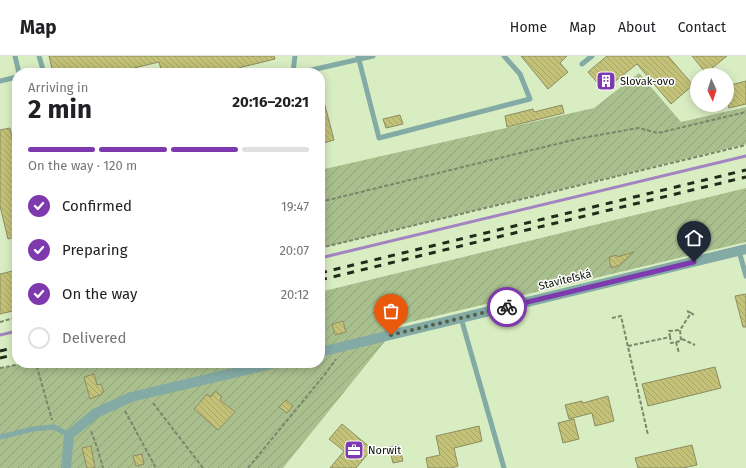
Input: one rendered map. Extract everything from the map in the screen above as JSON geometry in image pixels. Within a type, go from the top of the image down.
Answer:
[{"type":"street","name":"Staviteľská","points":[[325,351],[743,250]]},
{"type":"street","points":[[66,468],[69,435],[96,413],[131,397],[255,368]]},
{"type":"lane","points":[[15,56],[18,68]]},
{"type":"lane","points":[[39,56],[43,68]]},
{"type":"lane","points":[[293,68],[295,56]]},
{"type":"lane","points":[[319,68],[358,58],[373,56]]},
{"type":"lane","points":[[358,58],[379,138],[530,99],[520,74],[504,56]]},
{"type":"lane","points":[[582,64],[592,56]]},
{"type":"lane","points":[[0,80],[12,78]]},
{"type":"lane","points":[[743,250],[746,276]]},
{"type":"lane","points":[[461,318],[504,468]]},
{"type":"lane","points":[[0,437],[33,429],[54,427],[69,435]]},
{"type":"path","points":[[325,201],[577,139],[638,128],[658,133],[746,112]]},
{"type":"path","points":[[325,247],[746,145]]},
{"type":"path","points":[[688,311],[694,315]]},
{"type":"path","points":[[682,339],[680,330],[691,313]]},
{"type":"path","points":[[612,318],[621,316],[648,435]]},
{"type":"path","points":[[0,322],[12,318]]},
{"type":"path","points":[[680,330],[669,331],[671,343],[682,339]]},
{"type":"path","points":[[628,346],[670,337]]},
{"type":"path","points":[[682,339],[695,345]]},
{"type":"path","points":[[676,342],[679,353]]},
{"type":"path","points":[[0,368],[12,366]]},
{"type":"path","points":[[37,368],[54,427]]},
{"type":"path","points":[[248,468],[326,373]]},
{"type":"path","points":[[120,402],[156,468]]},
{"type":"path","points":[[158,409],[203,468]]},
{"type":"path","points":[[86,421],[98,447],[103,468]]},
{"type":"green space","points":[[639,73],[681,122],[724,112],[734,112],[734,110],[746,107],[746,144],[325,247],[325,169],[594,108]]},
{"type":"green space","points":[[746,188],[746,242],[398,325],[283,468],[0,468],[0,368],[12,366],[12,368],[325,368],[325,291]]},
{"type":"building","points":[[49,56],[274,56],[275,59],[238,68],[161,68],[159,62],[134,68],[52,68]]},
{"type":"building","points":[[521,56],[567,56],[560,63],[568,72],[548,89]]},
{"type":"building","points":[[607,56],[668,56],[690,82],[690,88],[671,104],[637,64],[604,90],[588,72]]},
{"type":"building","points":[[692,56],[727,56],[712,68],[702,68]]},
{"type":"building","points":[[746,81],[746,104],[734,107],[734,84]]},
{"type":"building","points":[[562,105],[564,113],[507,127],[505,116],[533,109],[534,112]]},
{"type":"building","points":[[325,106],[334,140],[325,143]]},
{"type":"building","points":[[400,115],[403,124],[386,128],[383,119]]},
{"type":"building","points":[[10,128],[12,138],[12,238],[8,239],[0,206],[0,130]]},
{"type":"building","points":[[634,252],[618,266],[611,268],[609,257],[617,255],[617,257]]},
{"type":"building","points":[[12,271],[12,311],[0,314],[0,274]]},
{"type":"building","points":[[746,294],[746,327],[743,327],[735,296]]},
{"type":"building","points":[[343,321],[346,332],[335,335],[332,324]]},
{"type":"building","points":[[715,367],[721,388],[648,406],[642,384]]},
{"type":"building","points":[[94,374],[97,385],[101,384],[104,392],[90,399],[84,377]]},
{"type":"building","points":[[216,391],[222,397],[220,400],[235,412],[218,430],[194,409],[207,394],[211,397]]},
{"type":"building","points":[[608,396],[614,421],[595,426],[592,413],[569,419],[565,405],[582,401],[583,403]]},
{"type":"building","points":[[286,400],[293,406],[287,413],[279,407]]},
{"type":"building","points":[[574,419],[579,439],[563,443],[558,423]]},
{"type":"building","points":[[342,424],[372,449],[356,468],[330,468],[344,451],[329,439]]},
{"type":"building","points":[[479,426],[482,441],[454,448],[458,466],[451,468],[428,468],[426,458],[440,455],[436,436]]},
{"type":"building","points":[[399,445],[403,461],[393,463],[389,447]]},
{"type":"building","points":[[692,445],[697,465],[683,468],[638,468],[635,458]]},
{"type":"building","points":[[91,446],[95,468],[87,468],[82,448]]},
{"type":"building","points":[[142,454],[144,464],[136,466],[133,456]]},
{"type":"waterway","points":[[325,257],[746,156]]},
{"type":"waterway","points":[[0,335],[12,332]]},
{"type":"railway","points":[[325,272],[746,170]]},
{"type":"railway","points":[[325,279],[746,177]]},
{"type":"railway","points":[[0,351],[12,348]]},
{"type":"railway","points":[[0,358],[12,355]]},
{"type":"way so far","points":[[391,335],[507,307]]},
{"type":"place","name":"Slovak-ovo","points":[[606,81]]},
{"type":"place","name":"Norwit","points":[[354,450]]},
{"type":"route","points":[[507,307],[694,262]]}]
